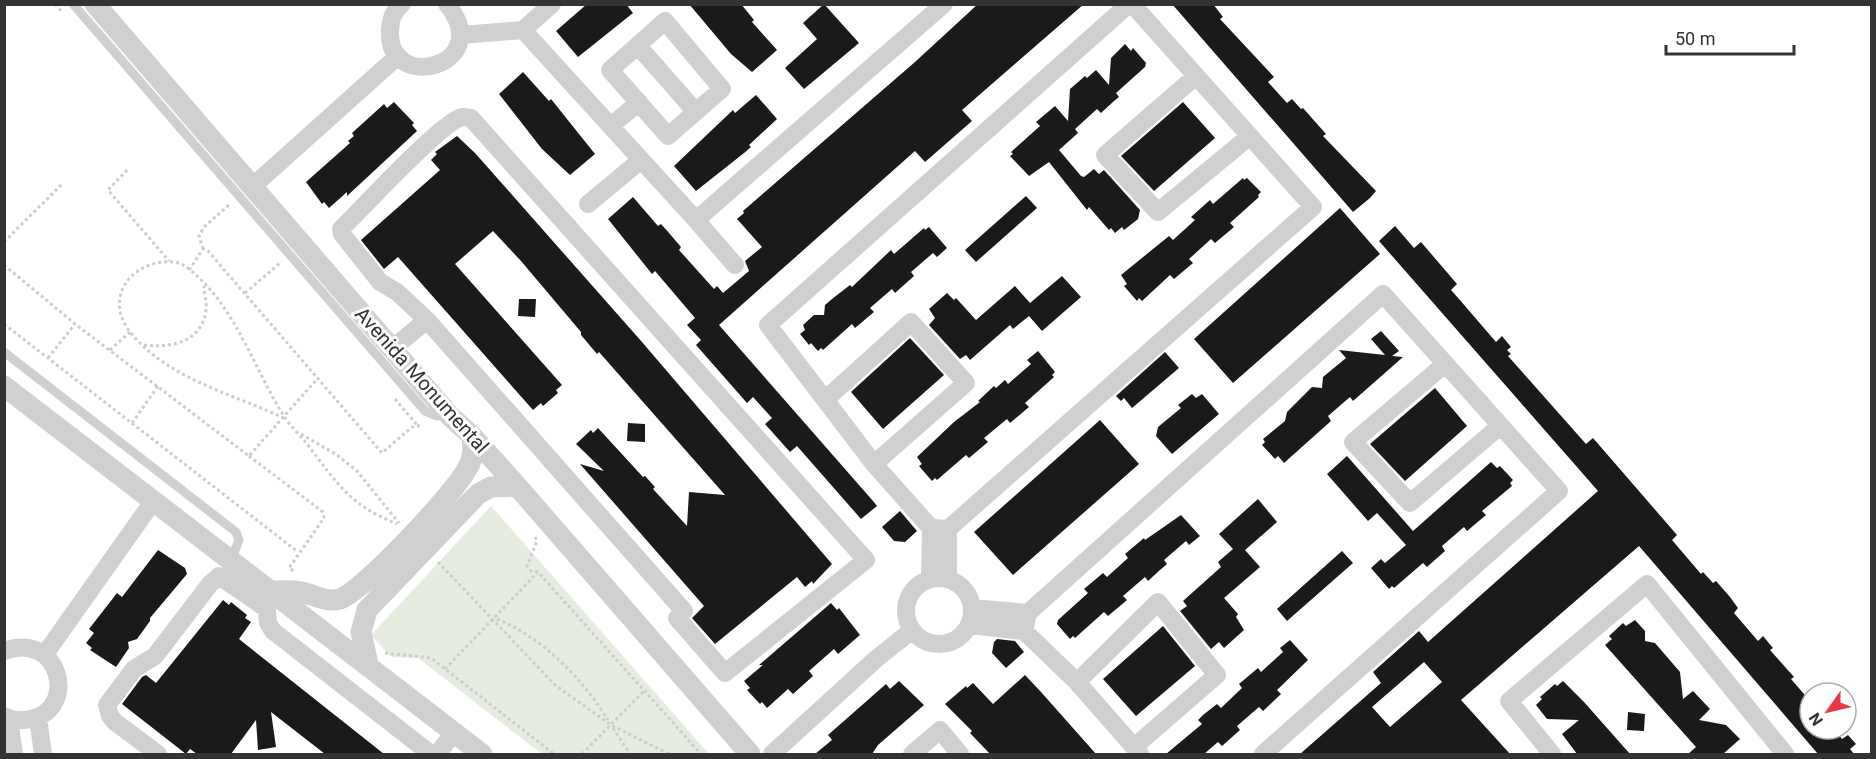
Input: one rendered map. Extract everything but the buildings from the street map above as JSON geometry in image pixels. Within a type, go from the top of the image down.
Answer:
[{"type":"street","name":"Avenida Monumental","points":[[94,4],[450,416],[472,436],[517,486],[750,754]]},
{"type":"street","points":[[402,4],[390,22],[389,40],[398,56],[409,65],[422,68],[436,66],[448,59],[457,48],[461,35],[458,17],[447,4]]},
{"type":"street","points":[[461,35],[523,30],[552,4]]},
{"type":"street","points":[[696,219],[944,4]]},
{"type":"street","points":[[939,528],[1313,207],[1131,4],[768,325],[874,464],[939,528],[939,578]]},
{"type":"street","points":[[665,21],[722,89],[668,136],[610,70],[638,46],[665,21]]},
{"type":"street","points":[[523,30],[696,219],[735,265]]},
{"type":"street","points":[[638,46],[696,112]]},
{"type":"street","points":[[253,186],[398,56]]},
{"type":"street","points":[[1196,76],[1105,155],[1158,212],[1250,136]]},
{"type":"street","points":[[611,126],[639,102]]},
{"type":"street","points":[[471,118],[866,560],[725,674],[677,618],[684,611],[427,320],[397,292],[380,282],[342,234],[341,229],[453,119],[471,118]]},
{"type":"street","points":[[588,204],[641,160]]},
{"type":"street","points":[[1024,632],[1028,613],[1383,294],[1559,491],[1263,754]]},
{"type":"street","points":[[393,348],[427,320]]},
{"type":"street","points":[[826,399],[911,322],[966,383],[874,464]]},
{"type":"street","points":[[1445,364],[1353,442],[1410,503],[1500,426]]},
{"type":"street","points":[[4,386],[272,591],[374,659],[478,753]]},
{"type":"street","points":[[272,591],[301,592],[327,600],[339,599],[352,593],[411,535],[462,478],[473,453],[472,436]]},
{"type":"street","points":[[374,659],[361,632],[367,610],[478,494],[491,487],[517,486]]},
{"type":"street","points":[[45,654],[154,501]]},
{"type":"street","points":[[158,754],[115,722],[110,716],[107,705],[134,669],[155,656],[210,584],[219,576],[267,609],[273,631],[431,754]]},
{"type":"street","points":[[939,578],[959,583],[970,597],[971,616],[950,643],[931,644],[911,631],[907,620],[906,604],[913,589],[939,578]]},
{"type":"street","points":[[1552,754],[1509,701],[1647,584],[1785,754]]},
{"type":"street","points":[[971,616],[1024,632],[1077,682],[1137,751],[1217,675],[1158,602],[1077,682]]},
{"type":"street","points":[[971,616],[1028,613]]},
{"type":"street","points":[[772,754],[876,659],[911,631]]},
{"type":"street","points":[[4,651],[16,646],[31,647],[45,654],[57,669],[59,688],[52,706],[38,718],[23,721],[7,718],[14,754]]},
{"type":"street","points":[[38,718],[43,754]]},
{"type":"street","points":[[912,754],[940,730],[960,754]]},
{"type":"street","points":[[437,754],[454,733]]},
{"type":"lane","points":[[73,4],[425,411],[437,416],[450,416]]},
{"type":"lane","points":[[4,352],[236,532],[239,540],[231,560]]},
{"type":"path","points":[[127,170],[108,190],[169,261]]},
{"type":"path","points":[[4,242],[63,183]]},
{"type":"path","points":[[230,204],[204,227],[199,236],[203,249],[208,251],[245,293],[382,453],[417,424],[431,426]]},
{"type":"path","points":[[189,270],[203,249]]},
{"type":"path","points":[[285,418],[245,399],[193,380],[142,344],[130,332],[120,310],[124,283],[138,269],[149,263],[169,261],[183,264],[232,319],[285,418],[346,495],[372,514],[401,525]]},
{"type":"path","points":[[245,293],[280,263]]},
{"type":"path","points":[[4,265],[75,324],[323,512],[324,518],[298,552],[289,568],[297,574]]},
{"type":"path","points":[[142,344],[166,347],[184,343],[200,326],[206,310],[203,284]]},
{"type":"path","points":[[4,324],[298,552]]},
{"type":"path","points":[[48,358],[75,324]]},
{"type":"path","points":[[110,350],[130,332]]},
{"type":"path","points":[[249,456],[318,378]]},
{"type":"path","points":[[132,423],[158,386]]},
{"type":"path","points":[[297,432],[337,455],[357,471],[401,525]]},
{"type":"path","points":[[393,534],[408,518]]},
{"type":"path","points":[[533,532],[537,541],[527,566],[531,571],[538,572],[701,754]]},
{"type":"path","points":[[425,548],[494,618],[539,671],[611,725],[669,754]]},
{"type":"path","points":[[445,669],[538,572]]},
{"type":"path","points":[[494,618],[513,626],[552,654],[582,684],[630,754]]},
{"type":"path","points":[[374,659],[431,658],[554,754]]},
{"type":"path","points":[[582,754],[645,690]]},
{"type":"shaded area","points":[[491,506],[709,754],[542,754],[418,658],[391,657],[371,635]]}]
